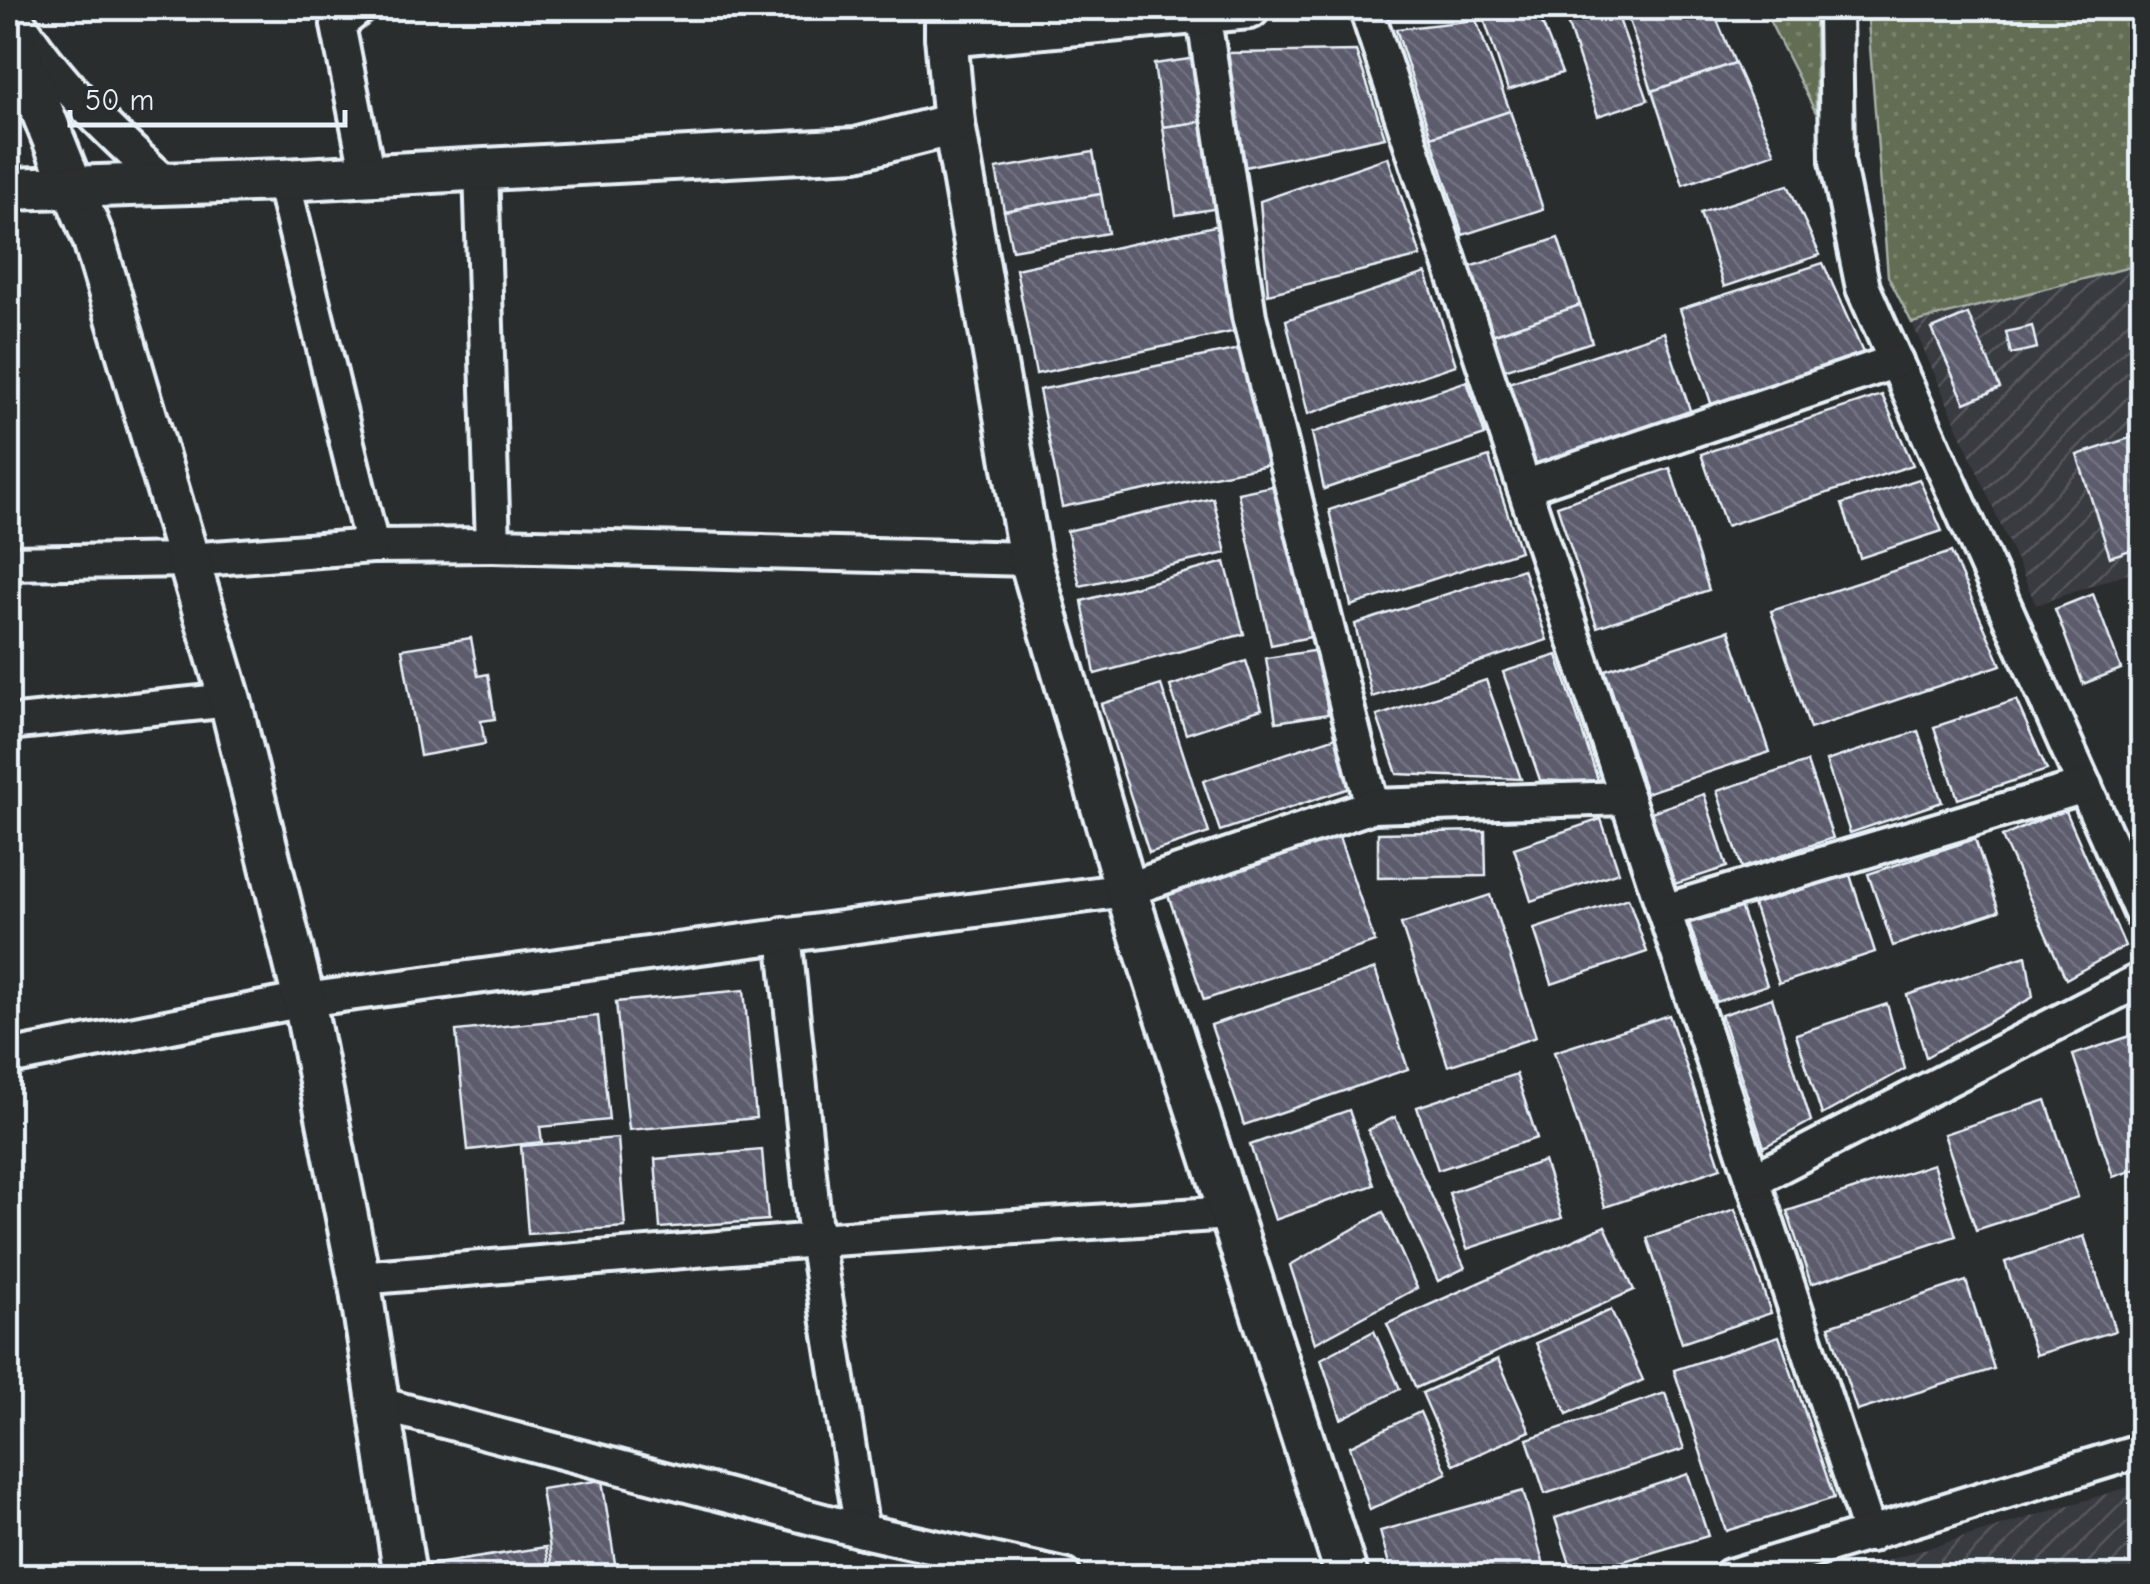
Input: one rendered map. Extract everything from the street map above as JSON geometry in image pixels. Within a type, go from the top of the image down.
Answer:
[{"type":"street","points":[[10,8],[63,80],[112,135],[168,185]]},
{"type":"street","points":[[358,8],[338,24],[368,176]]},
{"type":"street","points":[[1248,8],[946,22],[954,124],[1030,559],[1126,890],[1346,1576]]},
{"type":"street","points":[[1366,8],[1870,1535]]},
{"type":"street","points":[[1835,8],[1836,162],[1863,288],[2142,916]]},
{"type":"street","points":[[1203,12],[1249,316],[1372,806]]},
{"type":"street","points":[[8,28],[94,240],[230,700],[304,1000],[359,1278],[405,1576]]},
{"type":"street","points":[[8,189],[284,180],[856,149],[954,124]]},
{"type":"street","points":[[481,169],[493,545]]},
{"type":"street","points":[[284,180],[372,546]]},
{"type":"street","points":[[1524,487],[1896,361]]},
{"type":"street","points":[[8,563],[188,560],[372,546],[493,545],[1030,559]]},
{"type":"street","points":[[8,723],[230,700]]},
{"type":"street","points":[[1664,911],[2084,786]]},
{"type":"street","points":[[8,1058],[304,1000],[1126,890],[1372,806],[1627,798]]},
{"type":"street","points":[[784,934],[816,1240],[862,1531]]},
{"type":"street","points":[[1753,1180],[2142,979]]},
{"type":"street","points":[[359,1278],[816,1240],[1230,1213]]},
{"type":"street","points":[[379,1404],[862,1531],[1064,1576]]},
{"type":"street","points":[[1730,1576],[2142,1450]]},
{"type":"shaded area","points":[[2142,264],[2142,568],[2036,605],[1912,323]]},
{"type":"shaded area","points":[[2142,1483],[2142,1576],[1836,1576]]},
{"type":"green space","points":[[1763,8],[1815,8],[1816,113]]},
{"type":"green space","points":[[1867,8],[2142,8],[2142,264],[1912,323],[1888,276]]},
{"type":"building","points":[[1615,8],[1648,100],[1598,116],[1563,10]]},
{"type":"building","points":[[1625,8],[1709,8],[1735,63],[1652,91]]},
{"type":"building","points":[[1538,13],[1562,73],[1508,90],[1484,19]]},
{"type":"building","points":[[1476,20],[1510,111],[1431,137],[1396,29]]},
{"type":"building","points":[[1356,51],[1385,137],[1245,167],[1227,53]]},
{"type":"building","points":[[1197,58],[1206,121],[1163,127],[1154,64]]},
{"type":"building","points":[[1735,63],[1775,153],[1683,185],[1652,91]]},
{"type":"building","points":[[1510,111],[1543,209],[1463,235],[1431,137]]},
{"type":"building","points":[[1206,121],[1219,208],[1176,215],[1163,127]]},
{"type":"building","points":[[1093,152],[1101,194],[1004,211],[996,169]]},
{"type":"building","points":[[1388,157],[1421,256],[1268,294],[1260,201]]},
{"type":"building","points":[[1788,185],[1820,255],[1724,287],[1700,213]]},
{"type":"building","points":[[1101,194],[1108,233],[1012,250],[1004,211]]},
{"type":"building","points":[[1219,225],[1241,330],[1036,374],[1016,269]]},
{"type":"building","points":[[1558,238],[1580,305],[1492,335],[1470,267]]},
{"type":"building","points":[[1823,263],[1864,355],[1712,406],[1680,309]]},
{"type":"building","points":[[1426,273],[1456,365],[1308,414],[1286,320]]},
{"type":"building","points":[[1580,305],[1592,342],[1504,370],[1492,335]]},
{"type":"building","points":[[1968,314],[2000,388],[1965,403],[1932,329]]},
{"type":"building","points":[[2032,326],[2037,348],[2011,354],[2006,332]]},
{"type":"building","points":[[1664,332],[1691,413],[1535,464],[1508,383]]},
{"type":"building","points":[[1244,348],[1268,465],[1062,507],[1039,390]]},
{"type":"building","points":[[1467,381],[1485,435],[1324,489],[1312,433]]},
{"type":"building","points":[[1882,395],[1913,465],[1726,526],[1701,454]]},
{"type":"building","points":[[2142,434],[2142,546],[2110,557],[2077,455]]},
{"type":"building","points":[[1489,457],[1520,551],[1351,606],[1329,510]]},
{"type":"building","points":[[1670,468],[1709,590],[1597,627],[1557,506]]},
{"type":"building","points":[[1919,479],[1942,531],[1860,558],[1842,504]]},
{"type":"building","points":[[1287,483],[1320,635],[1271,645],[1238,493]]},
{"type":"building","points":[[1213,498],[1226,553],[1080,586],[1067,531]]},
{"type":"building","points":[[1951,552],[2001,665],[1810,729],[1771,611]]},
{"type":"building","points":[[1225,562],[1244,634],[1095,674],[1082,601]]},
{"type":"building","points":[[1523,569],[1547,640],[1372,697],[1355,624]]},
{"type":"building","points":[[2093,594],[2121,669],[2083,684],[2055,609]]},
{"type":"building","points":[[1729,630],[1770,752],[1646,793],[1605,670]]},
{"type":"building","points":[[471,638],[478,676],[488,674],[495,719],[481,721],[485,744],[420,756],[402,649]]},
{"type":"building","points":[[1319,650],[1328,714],[1276,722],[1266,658]]},
{"type":"building","points":[[1557,655],[1599,783],[1540,780],[1503,672]]},
{"type":"building","points":[[1246,661],[1262,709],[1186,734],[1170,686]]},
{"type":"building","points":[[1486,680],[1521,779],[1397,774],[1377,716]]},
{"type":"building","points":[[1161,685],[1209,833],[1149,853],[1101,704]]},
{"type":"building","points":[[2016,700],[2047,770],[1958,799],[1934,727]]},
{"type":"building","points":[[1918,731],[1942,802],[1850,833],[1826,761]]},
{"type":"building","points":[[1336,737],[1353,787],[1220,831],[1203,781]]},
{"type":"building","points":[[1807,762],[1833,838],[1742,868],[1717,791]]},
{"type":"building","points":[[1704,794],[1727,867],[1675,884],[1651,812]]},
{"type":"building","points":[[2065,809],[2125,946],[2066,979],[2002,837]]},
{"type":"building","points":[[1601,819],[1619,872],[1531,901],[1514,848]]},
{"type":"building","points":[[1485,831],[1486,876],[1378,878],[1378,833]]},
{"type":"building","points":[[1338,834],[1375,942],[1204,1000],[1167,892]]},
{"type":"building","points":[[1975,839],[1999,911],[1893,946],[1868,874]]},
{"type":"building","points":[[1849,872],[1875,952],[1779,984],[1753,904]]},
{"type":"building","points":[[1490,895],[1536,1037],[1448,1066],[1401,924]]},
{"type":"building","points":[[1628,898],[1647,952],[1552,984],[1534,929]]},
{"type":"building","points":[[1739,903],[1767,985],[1716,1002],[1688,920]]},
{"type":"building","points":[[2026,956],[2033,997],[1926,1057],[1907,995]]},
{"type":"building","points":[[1375,969],[1408,1069],[1244,1125],[1211,1025]]},
{"type":"building","points":[[744,990],[756,1118],[629,1130],[616,1002]]},
{"type":"building","points":[[1772,998],[1811,1121],[1764,1147],[1721,1015]]},
{"type":"building","points":[[1887,1004],[1905,1069],[1822,1115],[1796,1034]]},
{"type":"building","points":[[1669,1015],[1721,1168],[1605,1207],[1554,1052]]},
{"type":"building","points":[[598,1016],[609,1120],[540,1127],[542,1142],[468,1150],[456,1031]]},
{"type":"building","points":[[2142,1032],[2142,1167],[2113,1177],[2073,1055]]},
{"type":"building","points":[[1516,1074],[1537,1138],[1438,1170],[1417,1107]]},
{"type":"building","points":[[2046,1100],[2078,1197],[1976,1230],[1944,1134]]},
{"type":"building","points":[[1349,1110],[1374,1185],[1275,1220],[1250,1145]]},
{"type":"building","points":[[1395,1117],[1465,1268],[1438,1281],[1368,1130]]},
{"type":"building","points":[[618,1138],[625,1227],[528,1234],[521,1146]]},
{"type":"building","points":[[762,1150],[768,1220],[660,1228],[655,1159]]},
{"type":"building","points":[[1544,1161],[1562,1218],[1467,1249],[1449,1193]]},
{"type":"building","points":[[1933,1164],[1956,1236],[1811,1284],[1787,1211]]},
{"type":"building","points":[[1735,1209],[1771,1313],[1682,1343],[1647,1238]]},
{"type":"building","points":[[1383,1212],[1417,1288],[1315,1343],[1290,1265]]},
{"type":"building","points":[[1605,1226],[1634,1290],[1416,1388],[1387,1324]]},
{"type":"building","points":[[2084,1236],[2115,1331],[2036,1355],[2005,1262]]},
{"type":"building","points":[[1966,1281],[1994,1369],[1857,1411],[1829,1326]]},
{"type":"building","points":[[1611,1310],[1643,1380],[1567,1414],[1536,1343]]},
{"type":"building","points":[[1374,1331],[1400,1389],[1341,1419],[1321,1359]]},
{"type":"building","points":[[1779,1336],[1834,1498],[1726,1531],[1674,1370]]},
{"type":"building","points":[[1498,1359],[1530,1431],[1454,1465],[1422,1393]]},
{"type":"building","points":[[1665,1393],[1684,1449],[1545,1494],[1527,1439]]},
{"type":"building","points":[[1420,1412],[1447,1473],[1370,1510],[1350,1446]]},
{"type":"building","points":[[1688,1474],[1708,1536],[1574,1576],[1555,1518]]},
{"type":"building","points":[[602,1480],[617,1576],[554,1576],[541,1489]]},
{"type":"building","points":[[1523,1491],[1547,1576],[1397,1576],[1390,1568],[1380,1531]]},
{"type":"building","points":[[546,1547],[550,1576],[411,1576],[410,1568]]}]
